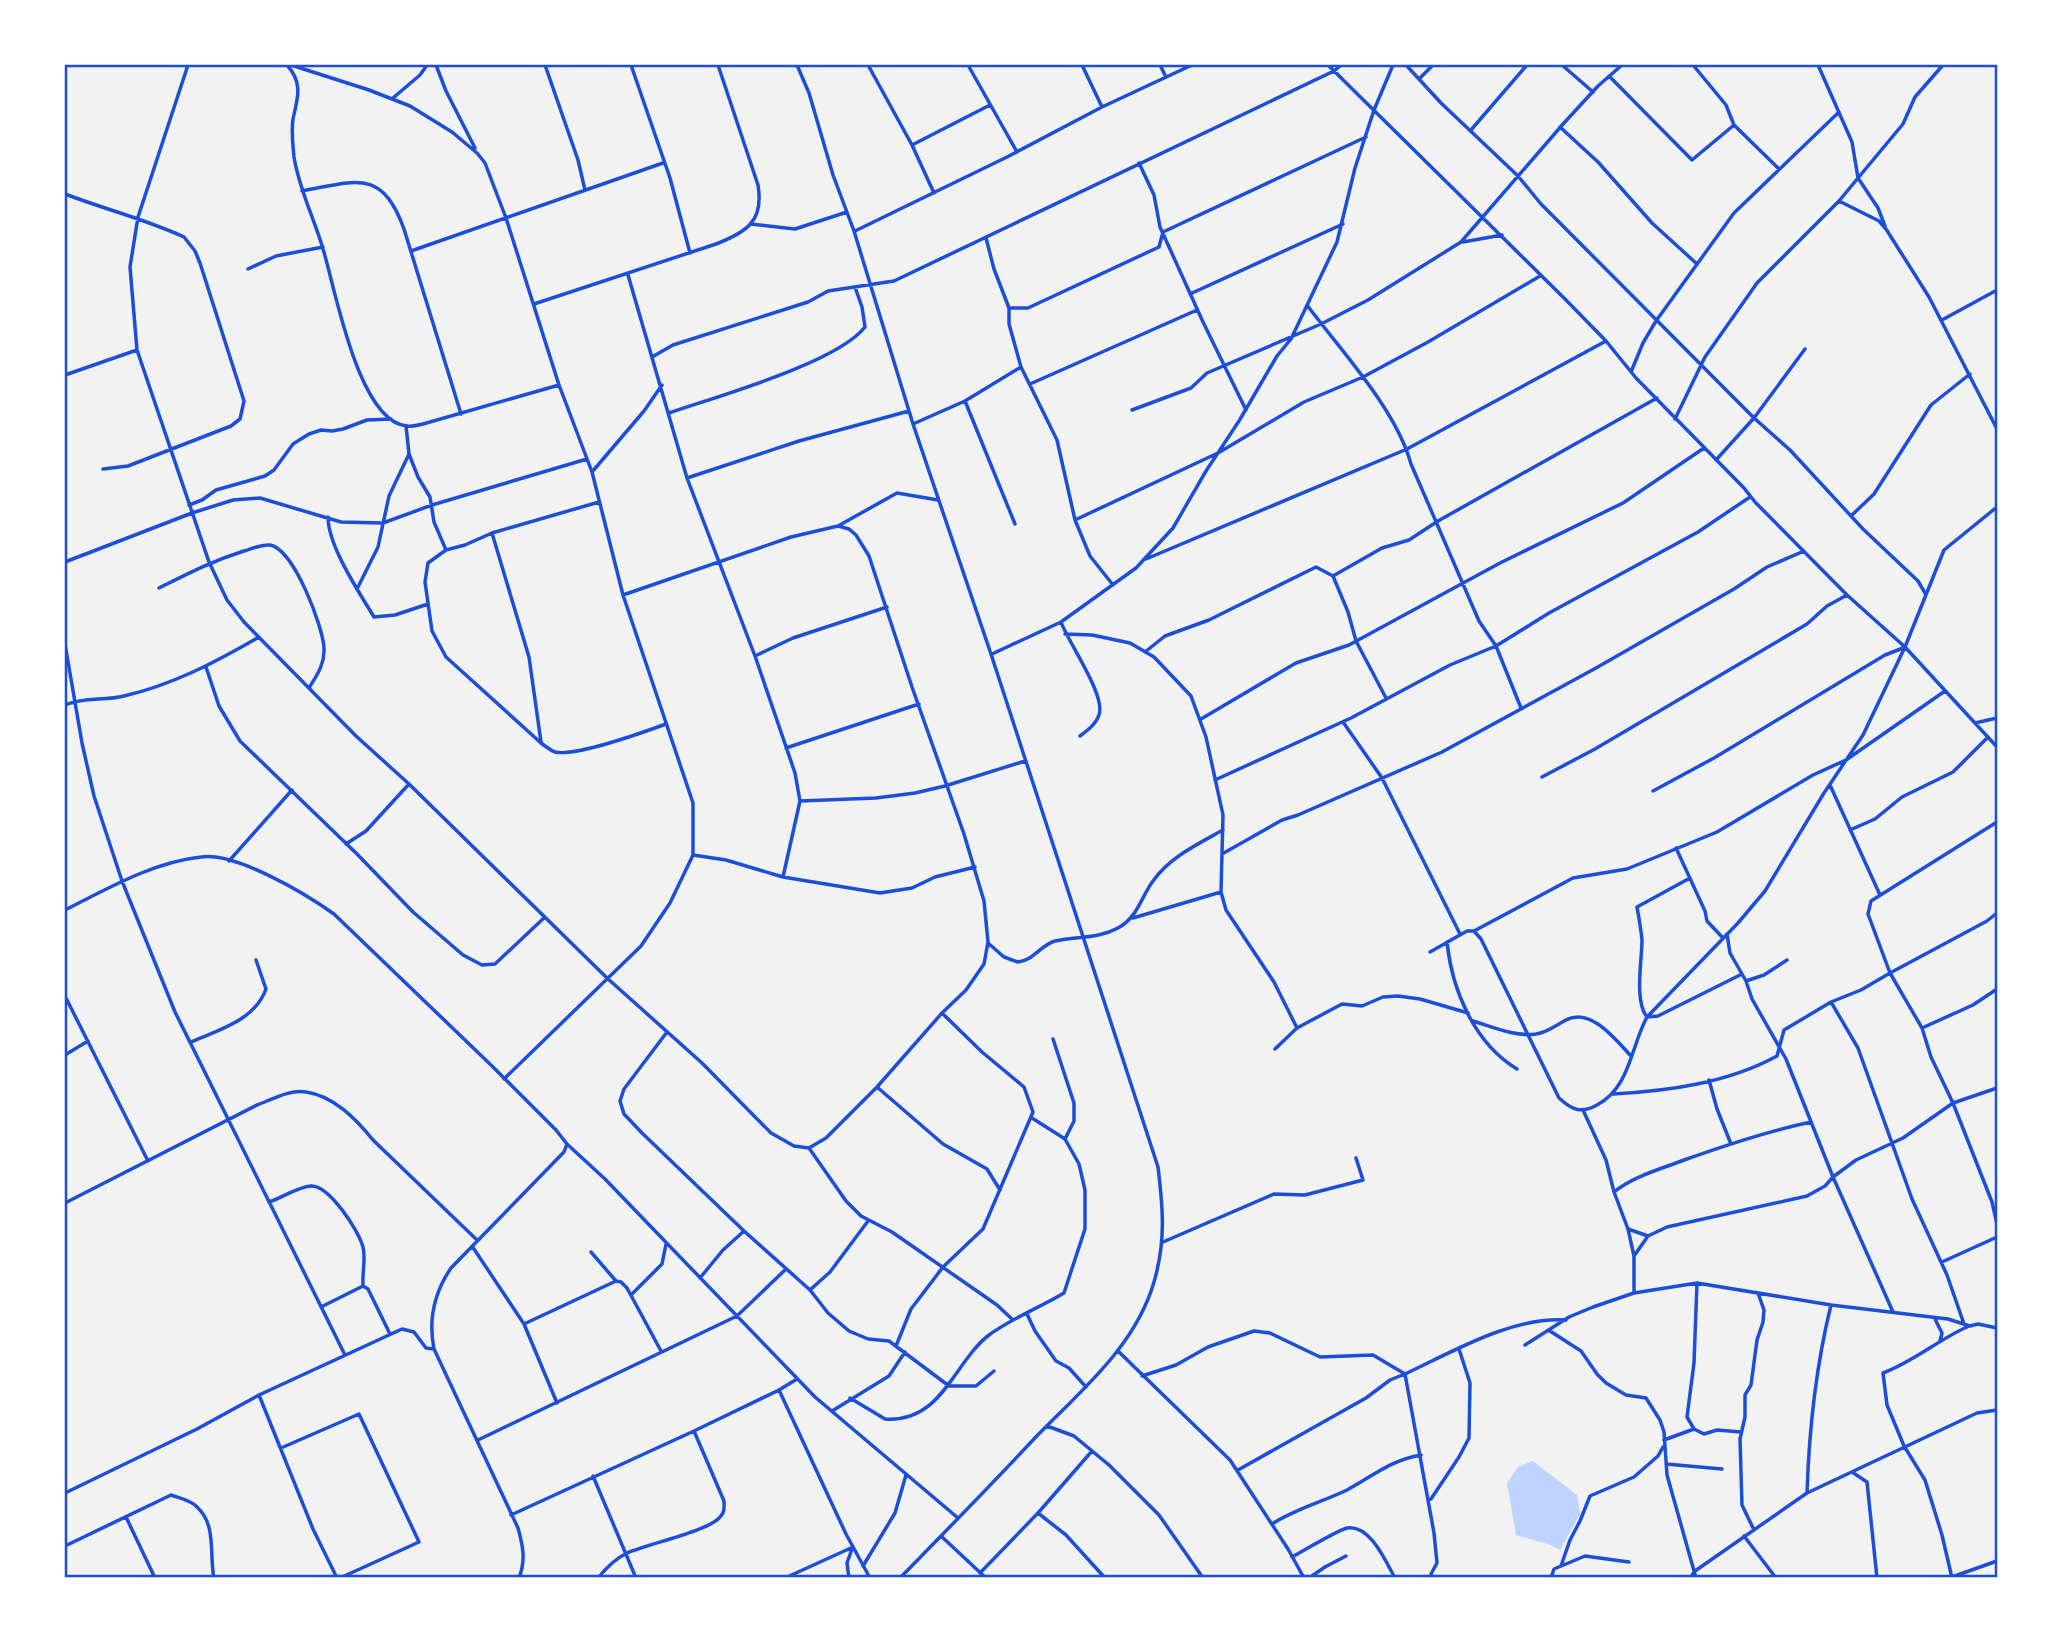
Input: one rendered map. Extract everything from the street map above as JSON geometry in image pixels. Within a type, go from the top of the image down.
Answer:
[{"type":"street","points":[[188,65],[138,218],[130,267],[137,350],[209,562],[235,612],[356,736],[409,784],[607,978],[702,1063],[771,1133],[794,1146],[809,1148],[826,1138],[877,1087],[942,1013],[966,990],[984,964],[988,942],[984,901],[975,867],[887,607],[863,545],[849,529],[838,526]]},
{"type":"street","points":[[289,65],[393,98],[452,132],[485,163],[506,218],[559,385],[592,472],[623,596],[693,803],[692,855],[670,903],[655,926],[641,946],[504,1079]]},
{"type":"street","points":[[289,65],[299,83],[292,137],[302,191],[323,247],[335,297],[360,375],[374,400],[391,419],[406,426],[423,425],[559,385]]},
{"type":"street","points":[[393,98],[420,75],[427,65]]},
{"type":"street","points":[[436,65],[477,153]]},
{"type":"street","points":[[545,65],[578,160],[585,190]]},
{"type":"street","points":[[631,65],[673,188],[690,253]]},
{"type":"street","points":[[534,304],[730,239],[757,217],[760,206],[758,185],[718,65]]},
{"type":"street","points":[[797,65],[855,231],[913,424],[1158,1167],[1163,1211],[1163,1242],[1154,1284],[1141,1315],[1118,1351],[900,1578]]},
{"type":"street","points":[[868,65],[912,145],[934,193]]},
{"type":"street","points":[[968,65],[1017,152]]},
{"type":"street","points":[[1082,65],[1102,107]]},
{"type":"street","points":[[1160,65],[1166,77]]},
{"type":"street","points":[[855,231],[1192,65]]},
{"type":"street","points":[[1328,65],[1606,341],[1631,372],[1750,497],[1847,595],[1905,647],[1997,747]]},
{"type":"street","points":[[652,357],[673,345],[808,302],[828,291],[894,281],[1334,71],[1341,65]]},
{"type":"street","points":[[991,654],[1061,622],[1144,560],[1173,528],[1277,356],[1291,339],[1343,224],[1355,169],[1374,110],[1393,65]]},
{"type":"street","points":[[1406,65],[1441,103],[1518,176],[1541,204],[1656,321],[1790,450],[1851,516],[1918,582],[1925,593]]},
{"type":"street","points":[[1420,78],[1433,65]]},
{"type":"street","points":[[1471,130],[1527,65]]},
{"type":"street","points":[[1562,65],[1592,92]]},
{"type":"street","points":[[1132,410],[1191,388],[1207,373],[1291,339],[1368,300],[1461,242],[1560,127],[1592,92],[1622,65]]},
{"type":"street","points":[[1693,65],[1726,105],[1734,124],[1779,169]]},
{"type":"street","points":[[1818,65],[1852,142],[1858,178],[1878,208],[1886,229]]},
{"type":"street","points":[[1675,419],[1705,357],[1757,283],[1839,201],[1903,124],[1915,97],[1943,65]]},
{"type":"street","points":[[1609,76],[1692,160],[1734,124]]},
{"type":"street","points":[[912,145],[990,105]]},
{"type":"street","points":[[1631,372],[1656,321],[1734,213],[1839,112]]},
{"type":"street","points":[[1560,127],[1598,162],[1652,223],[1697,264]]},
{"type":"street","points":[[1009,308],[1028,308],[1159,247],[1163,232],[1366,137]]},
{"type":"street","points":[[411,251],[663,163]]},
{"type":"street","points":[[1139,163],[1154,195],[1163,232],[1246,410]]},
{"type":"street","points":[[302,191],[346,183],[364,183],[387,194],[397,209],[461,414]]},
{"type":"street","points":[[65,194],[138,218],[184,237],[195,251],[244,401],[240,419],[231,426],[128,466],[103,469]]},
{"type":"street","points":[[1839,201],[1879,221],[1886,229],[1942,320],[1997,429]]},
{"type":"street","points":[[751,224],[795,229],[847,212]]},
{"type":"street","points":[[1190,294],[1343,224]]},
{"type":"street","points":[[1461,242],[1502,235]]},
{"type":"street","points":[[986,237],[994,269],[1009,308],[1009,324],[1021,367],[1057,439],[1075,520],[1090,556],[1113,585]]},
{"type":"street","points":[[248,269],[276,257],[323,247]]},
{"type":"street","points":[[628,275],[687,478],[755,656],[794,773],[800,801],[783,877]]},
{"type":"street","points":[[1075,520],[1218,453],[1304,402],[1363,377],[1540,276]]},
{"type":"street","points":[[669,413],[772,377],[849,343],[865,327],[855,287]]},
{"type":"street","points":[[1942,320],[1997,290]]},
{"type":"street","points":[[1307,305],[1363,377],[1405,442],[1411,464],[1438,521],[1479,621],[1496,646],[1521,708]]},
{"type":"street","points":[[1030,384],[1198,310]]},
{"type":"street","points":[[1144,560],[1407,449],[1606,341]]},
{"type":"street","points":[[1716,460],[1754,418],[1805,349]]},
{"type":"street","points":[[65,375],[137,350]]},
{"type":"street","points":[[913,424],[965,401],[1021,367]]},
{"type":"street","points":[[1851,516],[1874,494],[1931,405],[1970,374]]},
{"type":"street","points":[[592,472],[644,411],[662,385]]},
{"type":"street","points":[[1332,576],[1382,548],[1409,540],[1657,398]]},
{"type":"street","points":[[965,401],[1015,524]]},
{"type":"street","points":[[687,478],[799,440],[909,411]]},
{"type":"street","points":[[190,505],[216,490],[274,470],[293,444],[309,434],[321,430],[332,432],[367,420],[391,419]]},
{"type":"street","points":[[406,426],[409,454],[432,505],[434,522],[446,550]]},
{"type":"street","points":[[1200,719],[1296,663],[1356,641],[1463,583],[1623,503],[1704,448]]},
{"type":"street","points":[[358,587],[378,547],[394,482],[409,454]]},
{"type":"street","points":[[65,562],[233,500],[260,498],[341,522],[383,523],[432,505],[587,459]]},
{"type":"street","points":[[623,596],[791,537],[838,526],[897,494],[938,500]]},
{"type":"street","points":[[1216,779],[1343,722],[1450,665],[1496,646],[1549,613],[1699,532],[1750,497]]},
{"type":"street","points":[[598,502],[492,533],[466,545],[446,550],[428,563],[425,582],[432,631],[446,657],[541,743],[555,751],[567,752],[609,743],[667,724]]},
{"type":"street","points":[[1474,931],[1559,1098],[1570,1109],[1583,1110],[1602,1103],[1612,1094],[1625,1074],[1647,1017],[1765,891],[1829,785],[1863,735],[1905,647],[1944,550],[1997,507]]},
{"type":"street","points":[[328,517],[328,530],[344,565],[374,617],[395,615],[428,604]]},
{"type":"street","points":[[492,533],[528,657],[541,743]]},
{"type":"street","points":[[159,588],[209,562],[270,545],[296,570],[317,621],[325,650],[323,665],[309,688]]},
{"type":"street","points":[[1222,854],[1282,820],[1441,751],[1596,668],[1711,603],[1767,567],[1804,551]]},
{"type":"street","points":[[1145,652],[1165,636],[1209,620],[1316,568],[1332,576],[1348,612],[1356,641],[1386,698]]},
{"type":"street","points":[[1542,777],[1595,749],[1807,624],[1827,606],[1847,595]]},
{"type":"street","points":[[755,656],[793,638],[887,607]]},
{"type":"street","points":[[1061,622],[1095,690],[1101,708],[1099,718],[1080,736]]},
{"type":"street","points":[[1065,634],[1092,635],[1130,643],[1171,673],[1191,696],[1200,719],[1223,815],[1221,892],[1226,910],[1274,982],[1297,1028]]},
{"type":"street","points":[[65,705],[75,701],[123,696],[206,667],[259,637]]},
{"type":"street","points":[[65,644],[94,796],[122,881],[175,1012],[345,1355]]},
{"type":"street","points":[[1653,791],[1714,758],[1885,655],[1905,647]]},
{"type":"street","points":[[206,667],[219,706],[240,741],[413,912],[463,956],[488,966],[500,961],[545,917]]},
{"type":"street","points":[[65,684],[72,681]]},
{"type":"street","points":[[1430,951],[1467,930],[1474,931],[1573,878],[1627,869],[1717,832],[1813,775],[1846,760],[1946,691]]},
{"type":"street","points":[[786,748],[919,705]]},
{"type":"street","points":[[1975,723],[1997,718]]},
{"type":"street","points":[[1343,722],[1382,778],[1460,934]]},
{"type":"street","points":[[1850,830],[1875,819],[1902,797],[1953,772],[1988,737]]},
{"type":"street","points":[[800,801],[885,797],[946,786],[1025,761]]},
{"type":"street","points":[[346,844],[366,831],[409,784]]},
{"type":"street","points":[[1829,785],[1880,895]]},
{"type":"street","points":[[229,861],[292,790]]},
{"type":"street","points":[[1997,822],[1871,901],[1868,914],[1890,973],[1922,1028],[1934,1066],[1953,1102],[1992,1202],[1997,1224]]},
{"type":"street","points":[[1131,919],[1155,878],[1183,852],[1223,830]]},
{"type":"street","points":[[1676,848],[1707,921],[1725,936],[1730,953],[1746,981],[1752,999],[1779,1044],[1833,1177],[1893,1312]]},
{"type":"street","points":[[692,855],[726,860],[783,877],[880,893],[912,888],[935,877],[975,867]]},
{"type":"street","points":[[65,910],[122,881],[177,862],[204,856],[229,861],[273,877],[314,899],[334,914],[556,1130],[797,1379],[958,1518]]},
{"type":"street","points":[[1647,1017],[1640,1006],[1642,937],[1637,907],[1690,878]]},
{"type":"street","points":[[988,942],[1004,957],[1018,962],[1034,956],[1053,941],[1084,938],[1118,928],[1131,919],[1221,892]]},
{"type":"street","points":[[1612,1094],[1651,1092],[1709,1080],[1761,1065],[1777,1056],[1784,1030],[1831,1002],[1861,990],[1987,921],[1997,913]]},
{"type":"street","points":[[1447,942],[1458,992],[1468,1013],[1497,1055],[1517,1069]]},
{"type":"street","points":[[191,1042],[238,1021],[256,1008],[266,989],[256,960]]},
{"type":"street","points":[[1746,981],[1764,975],[1787,960]]},
{"type":"street","points":[[1647,1017],[1671,1011],[1742,974]]},
{"type":"street","points":[[1922,1028],[1973,1005],[1997,989]]},
{"type":"street","points":[[65,996],[148,1161]]},
{"type":"street","points":[[1275,1049],[1297,1028],[1342,1004],[1362,1006],[1382,997],[1420,999],[1468,1013]]},
{"type":"street","points":[[1831,1002],[1858,1048],[1912,1199],[1941,1263],[1964,1324]]},
{"type":"street","points":[[897,1346],[911,1309],[943,1267],[983,1229],[1032,1118],[1031,1102],[1024,1087],[942,1013]]},
{"type":"street","points":[[1473,1021],[1525,1034],[1546,1032],[1579,1015],[1601,1026],[1631,1056]]},
{"type":"street","points":[[667,1032],[624,1089],[620,1101],[621,1107],[642,1133],[810,1290],[828,1313],[849,1331],[868,1339],[889,1341],[948,1386],[976,1386],[994,1371]]},
{"type":"street","points":[[1053,1039],[1074,1103],[1074,1121],[1065,1139]]},
{"type":"street","points":[[65,1055],[88,1041]]},
{"type":"street","points":[[1709,1080],[1731,1144]]},
{"type":"street","points":[[877,1087],[943,1144],[987,1169],[1000,1190]]},
{"type":"street","points":[[1634,1256],[1648,1236],[1667,1227],[1807,1196],[1825,1186],[1856,1160],[1913,1131],[1953,1102],[1997,1088]]},
{"type":"street","points":[[65,1203],[257,1105],[305,1091],[323,1097],[358,1122],[373,1140],[477,1240]]},
{"type":"street","points":[[1583,1110],[1606,1160],[1628,1229],[1634,1256],[1634,1293]]},
{"type":"street","points":[[850,1398],[881,1418],[892,1420],[926,1409],[948,1386],[982,1342],[1013,1320],[1064,1293],[1085,1229],[1085,1190],[1079,1164],[1065,1139],[1032,1118]]},
{"type":"street","points":[[1614,1192],[1661,1168],[1731,1144],[1811,1122]]},
{"type":"street","points":[[519,1578],[523,1568],[524,1548],[478,1440],[434,1349],[431,1334],[434,1301],[451,1268],[555,1162],[567,1144]]},
{"type":"street","points":[[809,1148],[846,1200],[868,1221],[892,1232],[997,1304],[1013,1320]]},
{"type":"street","points":[[1163,1242],[1275,1194],[1305,1195],[1363,1180],[1356,1158]]},
{"type":"street","points":[[269,1202],[306,1187],[313,1186],[324,1191],[348,1220],[362,1244],[363,1286]]},
{"type":"street","points":[[810,1290],[830,1272],[868,1221]]},
{"type":"street","points":[[1628,1229],[1648,1236]]},
{"type":"street","points":[[700,1278],[723,1250],[744,1231]]},
{"type":"street","points":[[1941,1263],[1997,1237]]},
{"type":"street","points":[[631,1295],[662,1264],[667,1243]]},
{"type":"street","points":[[472,1247],[524,1324],[557,1403]]},
{"type":"street","points":[[591,1252],[616,1281],[624,1284],[661,1352]]},
{"type":"street","points":[[478,1440],[737,1316],[786,1269]]},
{"type":"street","points":[[524,1324],[616,1281]]},
{"type":"street","points":[[1697,1283],[1694,1363],[1687,1417],[1694,1429],[1704,1434],[1717,1430],[1741,1432]]},
{"type":"street","points":[[1525,1345],[1593,1307],[1634,1293],[1697,1283],[1831,1306],[1933,1317],[1970,1326]]},
{"type":"street","points":[[321,1307],[363,1286]]},
{"type":"street","points":[[363,1286],[368,1289],[390,1334]]},
{"type":"street","points":[[1754,1530],[1742,1505],[1741,1432],[1745,1417],[1745,1395],[1751,1385],[1757,1340],[1763,1322],[1764,1310],[1758,1293]]},
{"type":"street","points":[[1807,1493],[1812,1420],[1822,1347],[1831,1306]]},
{"type":"street","points":[[1027,1314],[1035,1331],[1056,1361],[1069,1368],[1086,1387]]},
{"type":"street","points":[[1933,1317],[1942,1333],[1940,1343]]},
{"type":"street","points":[[1238,1471],[1366,1398],[1390,1380],[1514,1326],[1546,1318],[1566,1320]]},
{"type":"street","points":[[1997,1328],[1978,1324],[1970,1326],[1915,1359],[1883,1373],[1887,1405],[1904,1446],[1925,1480],[1952,1578],[1997,1561]]},
{"type":"street","points":[[65,1493],[260,1395],[390,1334],[409,1329],[419,1336],[426,1348],[434,1349]]},
{"type":"street","points":[[1142,1376],[1177,1365],[1208,1347],[1254,1331],[1270,1333],[1320,1357],[1373,1354],[1405,1374],[1430,1501],[1437,1563],[1431,1574],[1432,1578]]},
{"type":"street","points":[[1550,1331],[1581,1351],[1606,1382],[1626,1395],[1646,1398],[1660,1420],[1666,1464],[1693,1577],[1744,1536],[1807,1493],[1978,1413],[1997,1410]]},
{"type":"street","points":[[1430,1501],[1469,1438],[1470,1382],[1459,1349]]},
{"type":"street","points":[[1118,1351],[1198,1427],[1238,1471],[1304,1578]]},
{"type":"street","points":[[831,1411],[889,1376],[905,1352]]},
{"type":"street","points":[[511,1514],[694,1431],[797,1379]]},
{"type":"street","points":[[779,1390],[870,1578]]},
{"type":"street","points":[[260,1395],[313,1529],[338,1578],[419,1542],[359,1414],[281,1448]]},
{"type":"street","points":[[1047,1426],[1074,1436],[1159,1515],[1203,1578]]},
{"type":"street","points":[[1664,1440],[1694,1429]]},
{"type":"street","points":[[598,1578],[608,1565],[625,1554],[708,1524],[722,1515],[725,1509],[724,1501],[694,1431]]},
{"type":"street","points":[[1561,1566],[1590,1496],[1634,1477],[1658,1456],[1663,1447]]},
{"type":"street","points":[[980,1573],[1038,1513],[1092,1451]]},
{"type":"street","points":[[1272,1524],[1291,1512],[1346,1490],[1401,1458],[1421,1455]]},
{"type":"street","points":[[1666,1464],[1722,1469]]},
{"type":"street","points":[[1852,1472],[1867,1482],[1877,1578]]},
{"type":"street","points":[[863,1566],[895,1513],[906,1475]]},
{"type":"street","points":[[593,1476],[636,1578]]},
{"type":"street","points":[[65,1546],[171,1495],[196,1506],[203,1515],[212,1539],[210,1560],[214,1578]]},
{"type":"street","points":[[1038,1513],[1066,1535],[1105,1578]]},
{"type":"street","points":[[126,1517],[155,1578]]},
{"type":"street","points":[[1292,1557],[1346,1528],[1359,1529],[1371,1539],[1395,1578]]},
{"type":"street","points":[[942,1535],[986,1578]]},
{"type":"street","points":[[1744,1536],[1776,1578]]},
{"type":"street","points":[[785,1578],[853,1547]]},
{"type":"street","points":[[849,1578],[846,1563],[853,1547]]},
{"type":"street","points":[[1551,1578],[1554,1569],[1592,1555],[1629,1562]]},
{"type":"street","points":[[1309,1578],[1346,1556]]},
{"type":"street","points":[[1554,1569],[1558,1578]]},
{"type":"street","points":[[1875,1572],[1885,1578]]},
{"type":"water","points":[[1533,1461],[1577,1495],[1580,1514],[1560,1550],[1516,1535],[1507,1483],[1518,1467]]}]
